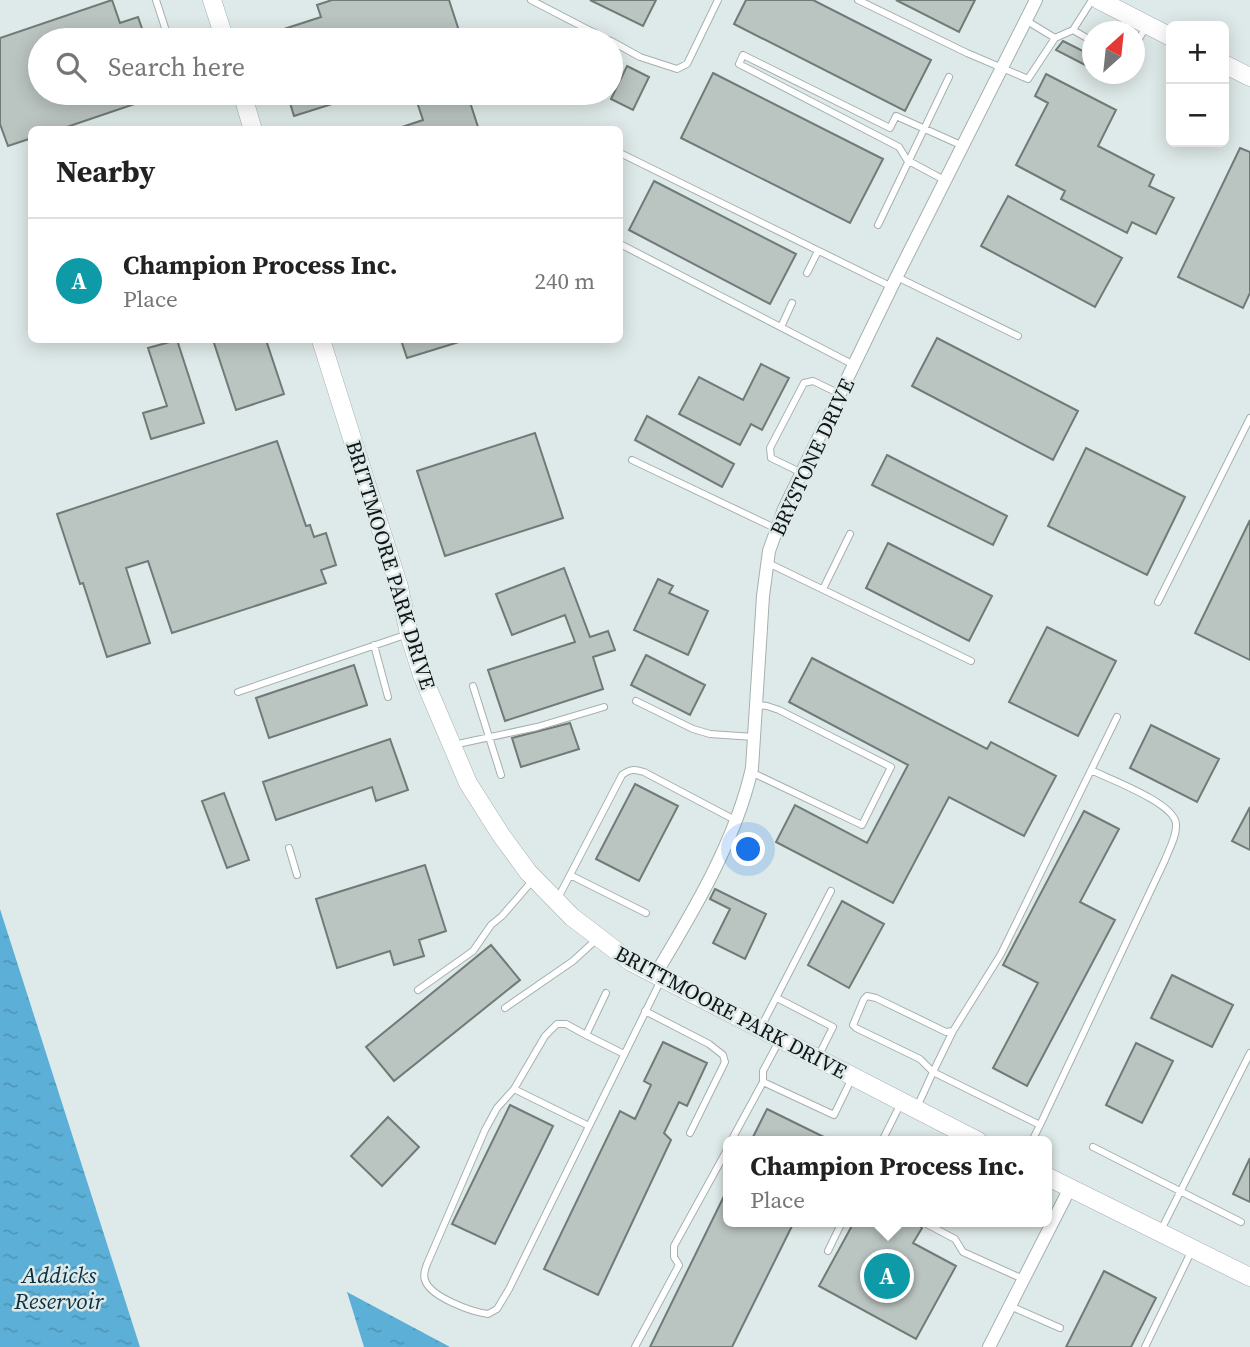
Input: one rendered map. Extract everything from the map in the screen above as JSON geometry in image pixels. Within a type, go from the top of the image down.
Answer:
[{"type":"street","points":[[212,0],[221,28]]},
{"type":"street","name":"BRYSTONE DRIVE","points":[[658,976],[737,821],[751,772],[763,596],[769,551],[784,509],[894,282],[1036,0]]},
{"type":"street","points":[[1099,0],[1166,34]]},
{"type":"street","points":[[1229,66],[1250,77]]},
{"type":"street","points":[[246,105],[252,126]]},
{"type":"street","name":"BRITTMOORE PARK DRIVE","points":[[322,343],[400,587],[422,675],[477,800],[534,878],[556,902],[631,962],[968,1136]]},
{"type":"street","points":[[1052,1179],[1250,1277]]},
{"type":"street","points":[[1052,1223],[1070,1188]]},
{"type":"street","points":[[989,1347],[1050,1227]]},
{"type":"lane","points":[[156,0],[165,28]]},
{"type":"lane","points":[[531,0],[585,28]]},
{"type":"lane","points":[[623,48],[640,57],[677,69],[687,64],[718,0]]},
{"type":"lane","points":[[858,0],[967,53],[1028,79],[1055,38],[1073,30],[1091,0]]},
{"type":"lane","points":[[1026,20],[1055,38]]},
{"type":"lane","points":[[1145,29],[1147,25]]},
{"type":"lane","points":[[1073,30],[1082,35]]},
{"type":"lane","points":[[946,181],[907,160],[899,147],[739,64],[743,55],[890,128],[896,116],[963,146]]},
{"type":"lane","points":[[878,225],[907,160],[949,78]]},
{"type":"lane","points":[[843,118],[848,107]]},
{"type":"lane","points":[[623,154],[818,251],[1018,336]]},
{"type":"lane","points":[[623,246],[854,365]]},
{"type":"lane","points":[[807,273],[818,251]]},
{"type":"lane","points":[[780,327],[792,303]]},
{"type":"lane","points":[[802,473],[771,458],[770,448],[804,383],[813,381],[840,394]]},
{"type":"lane","points":[[1158,602],[1250,418]]},
{"type":"lane","points":[[632,460],[777,529]]},
{"type":"lane","points":[[823,589],[850,534]]},
{"type":"lane","points":[[768,564],[971,661]]},
{"type":"lane","points":[[238,692],[410,634]]},
{"type":"lane","points":[[374,645],[388,697]]},
{"type":"lane","points":[[472,686],[501,775]]},
{"type":"lane","points":[[636,701],[693,729],[710,734],[754,737]]},
{"type":"lane","points":[[751,772],[862,825],[891,767],[779,710],[756,705]]},
{"type":"lane","points":[[452,746],[537,727],[604,707]]},
{"type":"lane","points":[[886,1136],[933,1072],[953,1031],[1001,954],[1117,717]]},
{"type":"lane","points":[[556,902],[622,775],[628,770],[644,772],[737,821]]},
{"type":"lane","points":[[1034,1136],[1174,837],[1176,822],[1172,812],[1091,770]]},
{"type":"lane","points":[[289,848],[298,875]]},
{"type":"lane","points":[[570,875],[646,913]]},
{"type":"lane","points":[[418,990],[473,951],[491,925],[534,878]]},
{"type":"lane","points":[[760,1029],[831,891]]},
{"type":"lane","points":[[505,1008],[573,961],[598,938]]},
{"type":"lane","points":[[624,1054],[566,1024],[557,1024],[545,1036],[514,1089],[496,1108],[485,1130],[427,1264],[425,1283],[456,1304],[474,1312],[488,1314],[496,1309],[509,1289],[589,1126],[645,1011],[658,976]]},
{"type":"lane","points":[[586,1035],[606,993]]},
{"type":"lane","points":[[953,1031],[946,1031],[872,996],[864,999],[853,1025],[920,1059],[933,1072],[1040,1125]]},
{"type":"lane","points":[[777,998],[833,1027],[817,1059]]},
{"type":"lane","points":[[645,1011],[709,1044],[723,1055],[724,1062],[690,1133]]},
{"type":"lane","points":[[734,1136],[763,1082],[763,1071],[780,1039]]},
{"type":"lane","points":[[1160,1231],[1250,1053]]},
{"type":"lane","points":[[763,1082],[834,1115],[853,1076]]},
{"type":"lane","points":[[514,1089],[589,1126]]},
{"type":"lane","points":[[1093,1147],[1241,1222]]},
{"type":"lane","points":[[635,1347],[679,1265],[674,1257],[674,1246],[723,1157]]},
{"type":"lane","points":[[828,1251],[840,1227]]},
{"type":"lane","points":[[932,1227],[955,1240],[963,1252],[1023,1279]]},
{"type":"lane","points":[[1145,1347],[1193,1248]]},
{"type":"lane","points":[[1010,1306],[1059,1328]]},
{"type":"water","name":"Addicks Reservoir","points":[[0,909],[140,1347],[0,1347]]},
{"type":"water","points":[[347,1292],[450,1347],[364,1347]]},
{"type":"building","points":[[112,0],[120,23],[138,17],[142,28],[29,28]]},
{"type":"building","points":[[332,0],[449,0],[458,28],[287,28],[321,17],[317,5]]},
{"type":"building","points":[[590,0],[656,0],[643,26]]},
{"type":"building","points":[[746,0],[813,0],[931,60],[905,111],[734,24]]},
{"type":"building","points":[[896,0],[975,0],[959,32]]},
{"type":"building","points":[[28,28],[28,105],[132,105],[70,126],[28,126],[28,139],[8,146],[0,124],[0,38]]},
{"type":"building","points":[[1063,41],[1082,50],[1082,63],[1056,50]]},
{"type":"building","points":[[627,66],[649,77],[633,110],[623,105],[623,74]]},
{"type":"building","points":[[713,73],[883,159],[850,223],[681,138]]},
{"type":"building","points":[[1046,74],[1116,110],[1098,146],[1154,175],[1149,186],[1174,198],[1156,234],[1132,222],[1127,233],[1061,199],[1065,191],[1016,165],[1048,103],[1035,96]]},
{"type":"building","points":[[291,105],[329,105],[294,116]]},
{"type":"building","points":[[418,105],[471,105],[478,126],[405,126],[423,120]]},
{"type":"building","points":[[1240,148],[1250,152],[1250,293],[1243,308],[1178,277]]},
{"type":"building","points":[[654,181],[796,254],[770,304],[629,230]]},
{"type":"building","points":[[1008,196],[1122,258],[1095,307],[981,246]]},
{"type":"building","points":[[937,338],[1078,411],[1053,460],[912,386]]},
{"type":"building","points":[[178,343],[204,423],[151,439],[143,413],[167,406],[148,348]]},
{"type":"building","points":[[214,343],[267,343],[284,394],[236,410]]},
{"type":"building","points":[[402,343],[456,343],[407,358]]},
{"type":"building","points":[[761,364],[789,378],[762,430],[751,424],[740,445],[679,414],[699,377],[743,400]]},
{"type":"building","points":[[647,416],[734,464],[722,487],[635,440]]},
{"type":"building","points":[[535,433],[563,518],[445,556],[417,471]]},
{"type":"building","points":[[277,441],[306,526],[310,525],[314,537],[326,533],[336,565],[321,570],[326,583],[172,633],[148,561],[126,568],[150,643],[107,657],[57,514]]},
{"type":"building","points":[[1086,448],[1185,497],[1147,575],[1048,526]]},
{"type":"building","points":[[887,455],[1007,516],[993,545],[872,485]]},
{"type":"building","points":[[1250,520],[1250,660],[1195,633]]},
{"type":"building","points":[[888,543],[992,596],[969,641],[866,588]]},
{"type":"building","points":[[564,568],[590,637],[608,631],[615,650],[593,657],[603,689],[505,721],[488,670],[575,642],[565,615],[512,635],[496,594]]},
{"type":"building","points":[[658,579],[673,586],[669,593],[708,611],[688,655],[634,630]]},
{"type":"building","points":[[1047,627],[1116,661],[1078,736],[1009,702]]},
{"type":"building","points":[[646,655],[705,685],[690,715],[631,685]]},
{"type":"building","points":[[812,658],[987,749],[991,742],[1056,776],[1024,836],[949,797],[893,903],[776,842],[795,805],[867,843],[908,765],[789,702]]},
{"type":"building","points":[[354,665],[367,705],[269,738],[256,698]]},
{"type":"building","points":[[570,723],[579,749],[521,767],[512,738]]},
{"type":"building","points":[[1151,725],[1219,759],[1197,802],[1130,768]]},
{"type":"building","points":[[390,739],[408,790],[376,801],[372,787],[276,820],[263,782]]},
{"type":"building","points":[[635,784],[678,806],[639,881],[596,859]]},
{"type":"building","points":[[224,793],[249,860],[227,868],[202,801]]},
{"type":"building","points":[[1250,807],[1250,850],[1232,841]]},
{"type":"building","points":[[1084,811],[1119,829],[1080,902],[1115,920],[1027,1086],[993,1068],[1038,983],[1003,965]]},
{"type":"building","points":[[425,865],[446,931],[419,940],[424,956],[394,965],[390,951],[337,968],[316,899]]},
{"type":"building","points":[[715,889],[766,914],[745,959],[713,943],[730,909],[710,899]]},
{"type":"building","points":[[842,901],[884,924],[849,988],[808,965]]},
{"type":"building","points":[[491,945],[520,980],[394,1081],[366,1047]]},
{"type":"building","points":[[1172,975],[1233,1005],[1212,1047],[1151,1018]]},
{"type":"building","points":[[663,1042],[707,1063],[687,1106],[679,1102],[664,1133],[671,1140],[598,1295],[544,1269],[620,1111],[635,1119],[651,1085],[644,1081]]},
{"type":"building","points":[[1136,1043],[1173,1061],[1142,1123],[1106,1105]]},
{"type":"building","points":[[510,1105],[553,1126],[495,1244],[452,1224]]},
{"type":"building","points":[[767,1109],[822,1136],[754,1136]]},
{"type":"building","points":[[388,1117],[419,1147],[382,1186],[351,1156]]},
{"type":"building","points":[[1250,1158],[1250,1202],[1233,1194]]},
{"type":"building","points":[[723,1198],[723,1227],[792,1227],[732,1347],[650,1347]]},
{"type":"building","points":[[851,1227],[921,1227],[913,1243],[956,1266],[916,1339],[819,1286]]},
{"type":"building","points":[[1104,1271],[1156,1298],[1131,1347],[1066,1347]]},
{"type":"place","name":"Champion Process Inc.","points":[[887,1276]]}]
